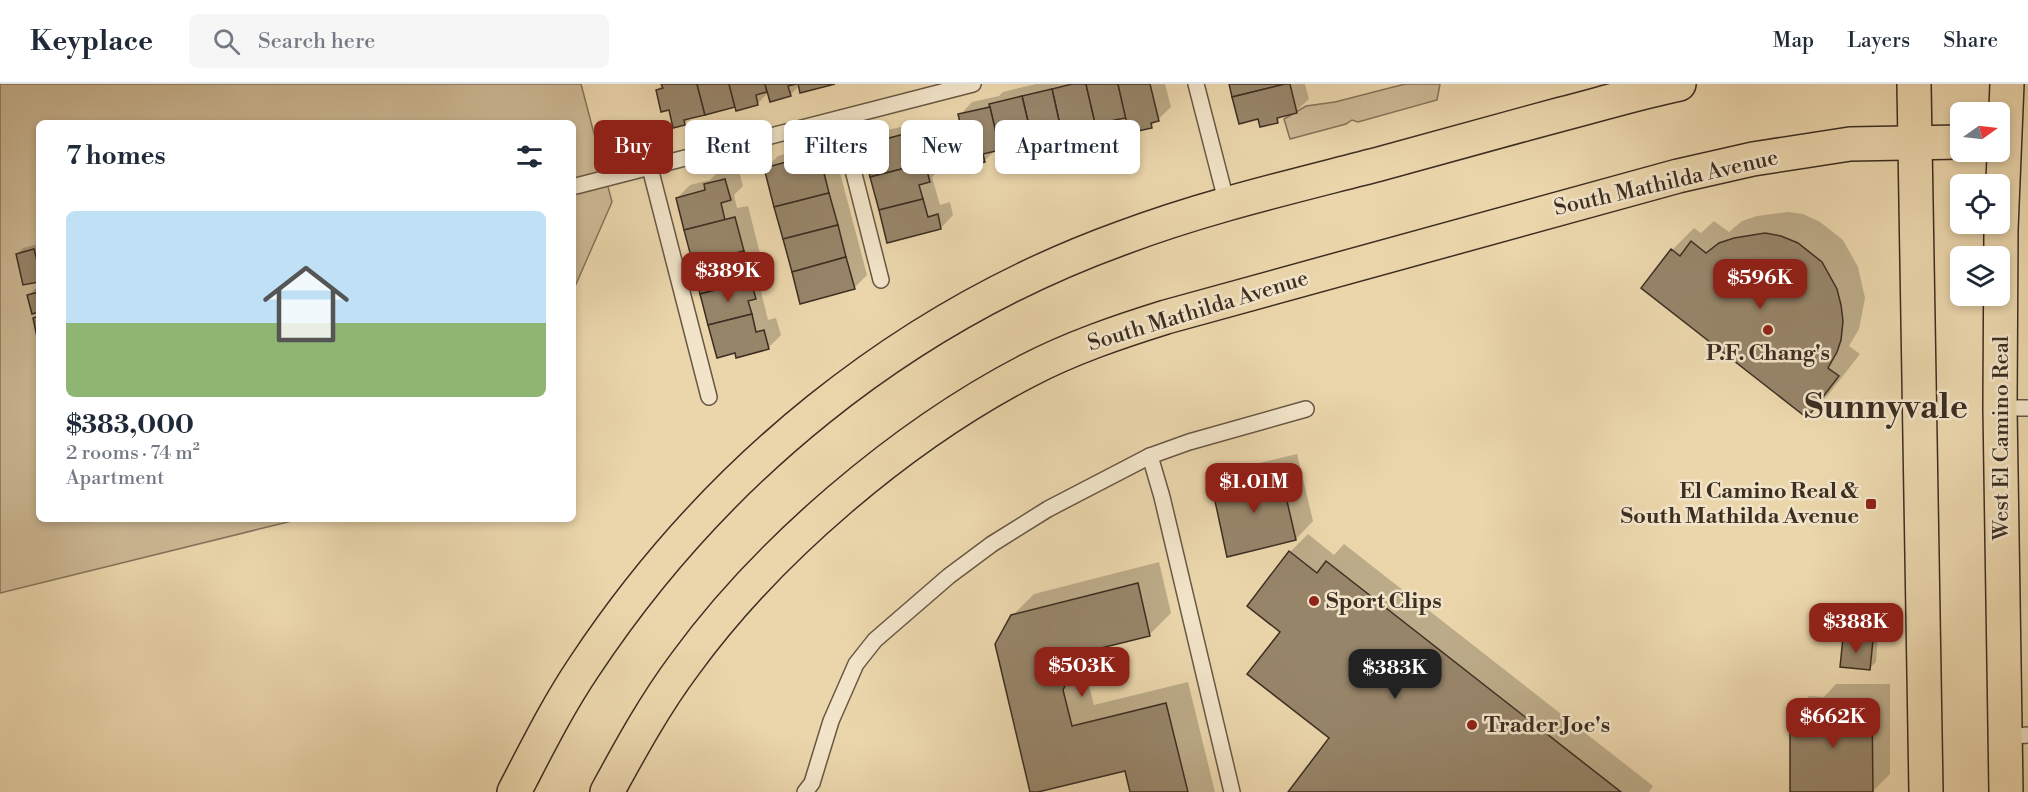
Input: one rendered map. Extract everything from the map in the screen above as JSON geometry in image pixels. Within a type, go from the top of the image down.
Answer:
[{"type":"main road","points":[[514,792],[553,718],[583,668],[627,606],[694,525],[735,482],[778,443],[869,371],[913,341],[1034,274],[1120,238],[1227,204],[1679,84]]},
{"type":"main road","points":[[1914,84],[1926,792]]},
{"type":"main road","name":"West El Camino Real","points":[[2006,792],[2017,736],[2014,408],[2001,229],[2011,141],[2007,84]]},
{"type":"main road","name":"South Mathilda Avenue","points":[[608,792],[651,714],[685,663],[779,556],[859,483],[946,418],[1027,370],[1095,340],[1166,317],[1678,176],[1753,159],[1850,144],[1950,141]]},
{"type":"lane","points":[[673,162],[973,84]]},
{"type":"lane","points":[[1196,84],[1227,204]]},
{"type":"lane","points":[[840,119],[881,280]]},
{"type":"lane","points":[[576,186],[626,174]]},
{"type":"lane","points":[[653,174],[709,397]]},
{"type":"lane","points":[[805,792],[812,783],[831,721],[856,664],[875,640],[924,597],[992,544],[1048,509],[1150,456],[1188,442],[1306,409]]},
{"type":"lane","points":[[1150,456],[1162,497],[1232,792]]},
{"type":"shaded area","points":[[0,84],[581,84],[594,133],[594,174],[605,174],[612,202],[576,284],[576,120],[36,120],[36,522],[288,522],[0,593]]},
{"type":"shaded area","points":[[1405,84],[1440,84],[1437,100],[1358,122],[1352,120],[1346,124],[1290,139],[1284,119],[1306,106],[1335,102]]},
{"type":"building","points":[[661,84],[697,84],[705,115],[684,120],[685,125],[673,128],[669,110],[661,112],[656,90],[663,88]]},
{"type":"building","points":[[697,84],[729,84],[735,107],[705,115]]},
{"type":"building","points":[[729,84],[765,84],[767,92],[756,95],[758,105],[736,111]]},
{"type":"building","points":[[765,84],[797,84],[788,86],[791,96],[770,102]]},
{"type":"building","points":[[798,84],[835,84],[800,93]]},
{"type":"building","points":[[1072,84],[1086,84],[1094,120],[1059,120],[1052,89]]},
{"type":"building","points":[[1086,84],[1118,84],[1126,118],[1094,120]]},
{"type":"building","points":[[1118,84],[1150,84],[1159,121],[1151,123],[1152,128],[1140,131],[1140,120],[1126,120]]},
{"type":"building","points":[[1229,84],[1285,84],[1232,97]]},
{"type":"building","points":[[1290,84],[1297,113],[1277,118],[1278,123],[1260,127],[1258,119],[1239,124],[1232,97]]},
{"type":"building","points":[[1052,89],[1059,120],[1028,120],[1022,96]]},
{"type":"building","points":[[1022,96],[1028,120],[995,120],[995,129],[989,104]]},
{"type":"building","points":[[990,107],[995,128],[995,151],[983,154],[983,120],[959,120],[958,114]]},
{"type":"building","points":[[901,135],[901,169],[889,172],[889,138]]},
{"type":"building","points":[[784,163],[784,174],[824,174],[829,193],[774,207],[766,174],[772,174],[772,166]]},
{"type":"building","points":[[901,169],[901,174],[928,174],[930,182],[919,185],[923,199],[879,210],[870,177]]},
{"type":"building","points":[[725,179],[731,200],[721,203],[725,220],[684,230],[676,198],[705,190],[704,184]]},
{"type":"building","points":[[829,193],[838,225],[783,239],[774,207]]},
{"type":"building","points":[[923,199],[928,217],[938,214],[941,229],[887,243],[879,210]]},
{"type":"building","points":[[735,217],[744,251],[693,264],[684,230]]},
{"type":"building","points":[[838,225],[846,257],[792,272],[783,239]]},
{"type":"building","name":"P.F. Chang's","points":[[1765,233],[1798,243],[1822,262],[1837,289],[1841,305],[1843,321],[1841,340],[1828,368],[1839,376],[1807,418],[1641,288],[1671,249],[1680,256],[1691,241],[1706,253],[1719,243]]},
{"type":"building","points":[[34,249],[36,283],[23,285],[16,254]]},
{"type":"building","points":[[744,251],[751,281],[700,294],[693,264]]},
{"type":"building","points":[[846,257],[855,289],[800,304],[792,272]]},
{"type":"building","points":[[751,281],[756,299],[748,301],[752,314],[708,325],[700,294]]},
{"type":"building","points":[[36,293],[36,313],[32,314],[27,295]]},
{"type":"building","points":[[752,314],[756,332],[764,330],[769,349],[736,358],[735,353],[717,358],[708,325]]},
{"type":"building","points":[[36,317],[36,332],[33,318]]},
{"type":"building","points":[[1280,471],[1296,540],[1227,557],[1212,487]]},
{"type":"building","points":[[1289,551],[1317,573],[1326,561],[1621,792],[1288,792],[1329,738],[1247,674],[1280,632],[1247,606]]},
{"type":"building","points":[[1138,583],[1150,636],[1081,653],[1063,690],[1072,726],[1166,703],[1188,792],[1130,792],[1125,771],[1030,792],[995,644],[1011,615]]},
{"type":"building","points":[[1843,637],[1873,640],[1870,670],[1840,667]]},
{"type":"building","points":[[1872,701],[1873,792],[1790,792],[1790,714],[1817,714],[1817,702]]},
{"type":"place","name":"P.F. Chang's","points":[[1768,330]]},
{"type":"place","name":"El Camino Real & South Mathilda Avenue","points":[[1871,504]]},
{"type":"place","name":"Sport Clips","points":[[1314,601]]},
{"type":"place","name":"Trader Joe's","points":[[1472,725]]},
{"type":"district","name":"Sunnyvale","points":[[1886,408]]}]
